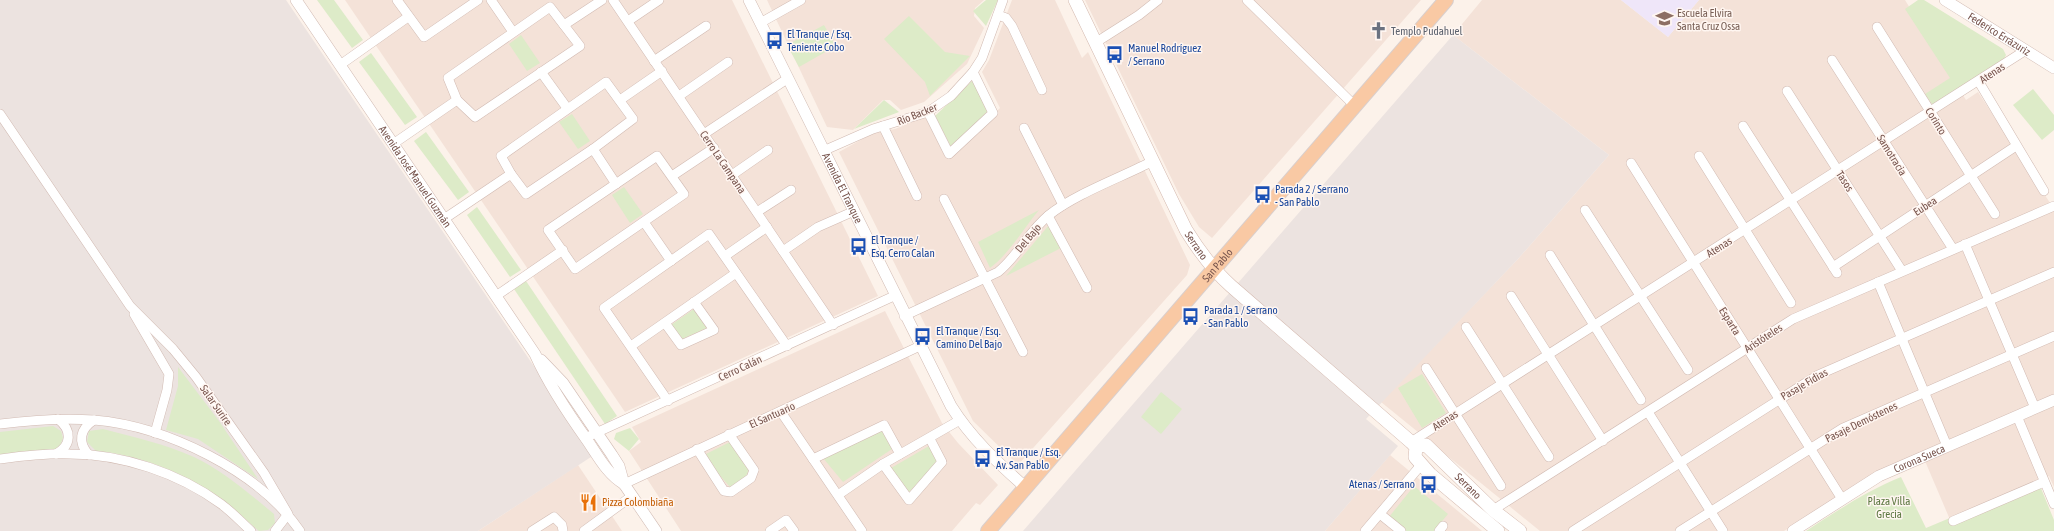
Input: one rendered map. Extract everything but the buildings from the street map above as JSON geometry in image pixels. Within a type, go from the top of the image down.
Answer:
[{"type":"main road","name":"Serrano","points":[[1075,0],[1186,230],[1198,250],[1213,270],[1413,445],[1426,445],[1493,510],[1520,531]]},
{"type":"main road","name":"San Pablo","points":[[988,531],[1446,0]]},
{"type":"main road","points":[[1413,445],[1415,457],[1421,465]]},
{"type":"main road","name":"Serrano","points":[[1421,465],[1498,531]]},
{"type":"street","name":"Avenida José Manuel Guzmán","points":[[296,0],[535,354],[553,390],[585,438],[608,471],[624,484],[656,531]]},
{"type":"street","points":[[397,0],[424,37],[478,0]]},
{"type":"street","points":[[490,0],[513,32]]},
{"type":"street","points":[[564,25],[602,0]]},
{"type":"street","name":"Cerro La Campana","points":[[613,0],[833,325]]},
{"type":"street","points":[[628,21],[659,0]]},
{"type":"street","name":"Avenida El Tranque","points":[[748,0],[852,212],[950,406],[983,448],[1025,487]]},
{"type":"street","points":[[760,23],[801,0]]},
{"type":"street","name":"Río Backer","points":[[823,151],[873,129],[928,112],[952,96],[973,72],[987,47],[1003,0]]},
{"type":"street","points":[[1095,43],[1139,15],[1158,0]]},
{"type":"street","points":[[1247,0],[1355,106]]},
{"type":"street","name":"Federico Errázuriz","points":[[1944,0],[2054,68]]},
{"type":"street","points":[[550,7],[580,46],[474,117],[457,100],[448,78],[513,32],[550,7]]},
{"type":"street","points":[[998,15],[1006,18],[1012,26],[1042,90]]},
{"type":"street","points":[[340,65],[408,17]]},
{"type":"street","points":[[654,61],[706,26]]},
{"type":"street","name":"Corinto","points":[[1877,27],[1995,214]]},
{"type":"street","name":"Atenas","points":[[1413,445],[1455,414],[1746,230],[2026,50]]},
{"type":"street","name":"Samotracia","points":[[1832,60],[1953,249]]},
{"type":"street","points":[[679,96],[728,62]]},
{"type":"street","points":[[620,100],[662,71]]},
{"type":"street","points":[[541,72],[567,108]]},
{"type":"street","points":[[928,112],[949,154],[993,113],[973,72]]},
{"type":"street","points":[[704,134],[787,79]]},
{"type":"street","points":[[606,82],[620,100],[632,119],[593,149],[526,194],[511,174],[501,156],[567,108],[606,82]]},
{"type":"street","points":[[1978,82],[2044,191]]},
{"type":"street","name":"Tasos","points":[[1787,91],[1902,271]]},
{"type":"street","points":[[393,144],[457,100]]},
{"type":"street","name":"Salar Surire","points":[[0,114],[130,306],[141,328],[169,374],[167,390],[155,433]]},
{"type":"street","points":[[883,126],[917,196]]},
{"type":"street","points":[[1743,126],[1791,201]]},
{"type":"street","points":[[1024,128],[1063,205]]},
{"type":"street","name":"Eubea","points":[[1791,201],[1835,270],[1880,236],[2016,146]]},
{"type":"street","points":[[672,176],[714,148]]},
{"type":"street","points":[[593,149],[616,184]]},
{"type":"street","points":[[732,176],[768,150]]},
{"type":"street","points":[[657,156],[684,194],[575,269],[548,230],[616,184],[657,156]]},
{"type":"street","points":[[1700,156],[1791,303]]},
{"type":"street","name":"Del Bajo","points":[[904,316],[985,278],[1003,267],[1034,230],[1048,216],[1063,205],[1153,162]]},
{"type":"street","name":"Esparta","points":[[1630,163],[1842,499]]},
{"type":"street","points":[[444,219],[511,174]]},
{"type":"street","points":[[757,212],[790,190]]},
{"type":"street","points":[[944,199],[1023,352]]},
{"type":"street","name":"Aristóteles","points":[[1493,510],[1794,319],[1953,249],[2054,207]]},
{"type":"street","points":[[1584,210],[1688,370]]},
{"type":"street","points":[[784,251],[818,227],[852,212]]},
{"type":"street","points":[[1048,216],[1087,288]]},
{"type":"street","points":[[644,222],[671,261]]},
{"type":"street","points":[[725,256],[767,227]]},
{"type":"street","points":[[668,401],[604,308],[710,234],[787,346]]},
{"type":"street","points":[[1965,244],[2035,408]]},
{"type":"street","points":[[496,296],[562,250]]},
{"type":"street","points":[[1550,256],[1641,400]]},
{"type":"street","name":"Pasaje Fidias","points":[[1573,531],[1818,375],[2054,272]]},
{"type":"street","points":[[631,346],[736,273]]},
{"type":"street","points":[[1878,282],[1947,446]]},
{"type":"street","name":"Cerro Calán","points":[[585,438],[894,296]]},
{"type":"street","points":[[1511,296],[1603,441]]},
{"type":"street","points":[[665,323],[681,345],[714,330],[694,302]]},
{"type":"street","name":"Salar Surire","points":[[130,306],[173,349],[196,377],[264,473],[288,514]]},
{"type":"street","points":[[1466,327],[1550,457]]},
{"type":"street","name":"Pasaje Demóstenes","points":[[1680,531],[1810,448],[1855,422],[2054,336]]},
{"type":"street","name":"El Santuario","points":[[624,484],[920,346]]},
{"type":"street","name":"Avenida José Manuel Guzmán","points":[[535,354],[563,383],[619,466],[624,484]]},
{"type":"street","points":[[1426,368],[1501,486]]},
{"type":"street","name":"Corona Sueca","points":[[1793,531],[1879,476],[2054,400]]},
{"type":"street","points":[[781,412],[838,495],[859,530]]},
{"type":"street","points":[[1648,412],[1723,531]]},
{"type":"street","points":[[2017,416],[2054,504]]},
{"type":"street","points":[[0,424],[58,419],[94,420],[124,425],[155,433],[200,452],[230,469],[288,514],[300,531]]},
{"type":"street","points":[[56,454],[65,447],[69,436],[66,427],[58,419]]},
{"type":"street","points":[[89,454],[82,445],[81,434],[86,426],[94,420]]},
{"type":"street","points":[[838,495],[883,464],[930,439],[960,420]]},
{"type":"street","points":[[813,459],[884,425],[900,454]]},
{"type":"street","points":[[697,449],[724,490],[731,492],[751,478],[754,470],[729,434]]},
{"type":"street","points":[[883,464],[909,500],[942,462],[930,439]]},
{"type":"street","points":[[0,459],[56,454],[89,454],[134,464],[178,480],[221,504],[251,531]]},
{"type":"street","points":[[1365,531],[1421,465]]},
{"type":"street","points":[[1953,521],[2044,482]]},
{"type":"street","points":[[584,531],[632,496]]},
{"type":"street","points":[[275,531],[288,514]]},
{"type":"street","points":[[1380,514],[1401,531]]},
{"type":"street","points":[[532,531],[554,517],[562,524],[563,531]]},
{"type":"street","points":[[770,531],[786,520],[794,531]]},
{"type":"shaded area","points":[[0,0],[286,0],[594,455],[478,531],[0,531]]},
{"type":"shaded area","points":[[345,0],[732,0],[878,296],[625,412]]},
{"type":"shaded area","points":[[767,0],[984,0],[975,8],[974,16],[984,28],[967,64],[924,102],[901,110],[890,100],[883,100],[853,130],[827,127]]},
{"type":"shaded area","points":[[1012,0],[1055,0],[1082,58],[1088,52],[1190,265],[1187,275],[1018,465],[973,421],[839,152],[873,133],[895,129],[927,116],[950,157],[1000,108],[982,72],[989,60]]},
{"type":"shaded area","points":[[1085,0],[1421,0],[1212,238],[1199,227],[1179,194]]},
{"type":"shaded area","points":[[1482,0],[1621,0],[1668,37],[1699,0],[1905,0],[1966,100],[1978,92],[2054,209],[2054,487],[2049,476],[1951,522],[1922,454],[1883,470],[1784,531],[1540,531],[1381,402],[1518,259],[1609,155],[1453,35]]},
{"type":"shaded area","name":"Escuela Elvira Santa Cruz Ossa","points":[[1621,0],[1699,0],[1668,37]]},
{"type":"shaded area","points":[[1453,35],[1609,155],[1518,259],[1366,419],[1398,446],[1325,531],[1023,531]]},
{"type":"shaded area","points":[[885,311],[942,423],[958,443],[998,485],[980,505],[976,503],[952,531],[681,531],[629,451],[641,442],[632,427]]},
{"type":"shaded area","points":[[1390,455],[1482,531],[1325,531]]},
{"type":"shaded area","points":[[578,465],[622,531],[478,531]]},
{"type":"green space","points":[[317,0],[334,0],[363,40],[352,48]]},
{"type":"green space","points":[[986,0],[998,0],[986,26],[973,11]]},
{"type":"green space","points":[[1918,0],[1924,0],[2003,49],[2006,55],[2003,61],[1934,107],[1925,94],[1950,78],[1905,9]]},
{"type":"green space","points":[[909,16],[945,52],[970,56],[930,96],[925,82],[884,39]]},
{"type":"green space","points":[[824,25],[836,46],[799,67],[787,45]]},
{"type":"green space","points":[[521,35],[540,63],[527,71],[509,44]]},
{"type":"green space","points":[[371,53],[417,117],[405,125],[359,62]]},
{"type":"green space","points":[[973,80],[988,111],[951,147],[935,116]]},
{"type":"green space","points":[[2033,89],[2054,115],[2054,130],[2042,140],[2013,105]]},
{"type":"green space","points":[[884,100],[899,112],[854,129]]},
{"type":"green space","points":[[572,114],[590,141],[578,149],[559,122]]},
{"type":"green space","points":[[426,132],[469,192],[458,200],[414,141]]},
{"type":"green space","points":[[624,187],[643,214],[630,223],[612,195]]},
{"type":"green space","points":[[477,207],[521,270],[510,277],[467,215]]},
{"type":"green space","points":[[1039,210],[1010,248],[990,268],[978,242]]},
{"type":"green space","points":[[1049,225],[1061,248],[1006,276]]},
{"type":"green space","points":[[526,281],[617,416],[605,424],[514,289]]},
{"type":"green space","points":[[694,309],[707,328],[682,339],[671,325]]},
{"type":"green space","points":[[178,367],[219,421],[258,479],[198,439],[166,430],[178,386]]},
{"type":"green space","points":[[1422,374],[1446,413],[1422,428],[1398,388]]},
{"type":"green space","points":[[1161,392],[1182,409],[1161,434],[1141,417]]},
{"type":"green space","points":[[53,426],[61,431],[63,438],[60,446],[52,451],[0,457],[0,432]]},
{"type":"green space","points":[[630,428],[639,439],[629,451],[614,439],[616,433]]},
{"type":"green space","points":[[103,429],[183,452],[205,462],[236,483],[274,514],[275,523],[268,530],[259,531],[216,495],[189,479],[143,460],[96,451],[87,442],[89,431]]},
{"type":"green space","points":[[882,431],[892,449],[843,482],[823,458]]},
{"type":"green space","points":[[730,442],[749,470],[746,476],[730,487],[715,470],[706,454]]},
{"type":"green space","points":[[929,446],[938,461],[909,492],[891,468]]},
{"type":"green space","name":"Plaza Villa Grecia","points":[[1901,477],[1926,528],[2038,481],[2054,520],[2054,531],[1806,531],[1864,495]]},
{"type":"green space","points":[[1414,486],[1448,514],[1434,531],[1406,531],[1389,517]]},
{"type":"place","name":"Escuela Elvira Santa Cruz Ossa","points":[[1664,19]]},
{"type":"place","name":"Templo Pudahuel","points":[[1378,31]]},
{"type":"place","name":"El Tranque / Esq. Teniente Cobo","points":[[774,40]]},
{"type":"place","name":"Manuel Rodríguez / Serrano","points":[[1115,54]]},
{"type":"place","name":"Parada 2 / Serrano - San Pablo","points":[[1262,195]]},
{"type":"place","name":"El Tranque / Esq. Cerro Calan","points":[[858,246]]},
{"type":"place","name":"Parada 1 / Serrano - San Pablo","points":[[1191,316]]},
{"type":"place","name":"El Tranque / Esq. Camino Del Bajo","points":[[923,337]]},
{"type":"place","name":"El Tranque / Esq. Av. San Pablo","points":[[983,458]]},
{"type":"place","name":"Atenas / Serrano","points":[[1428,484]]},
{"type":"place","name":"Pizza Colombiaña","points":[[589,502]]}]
